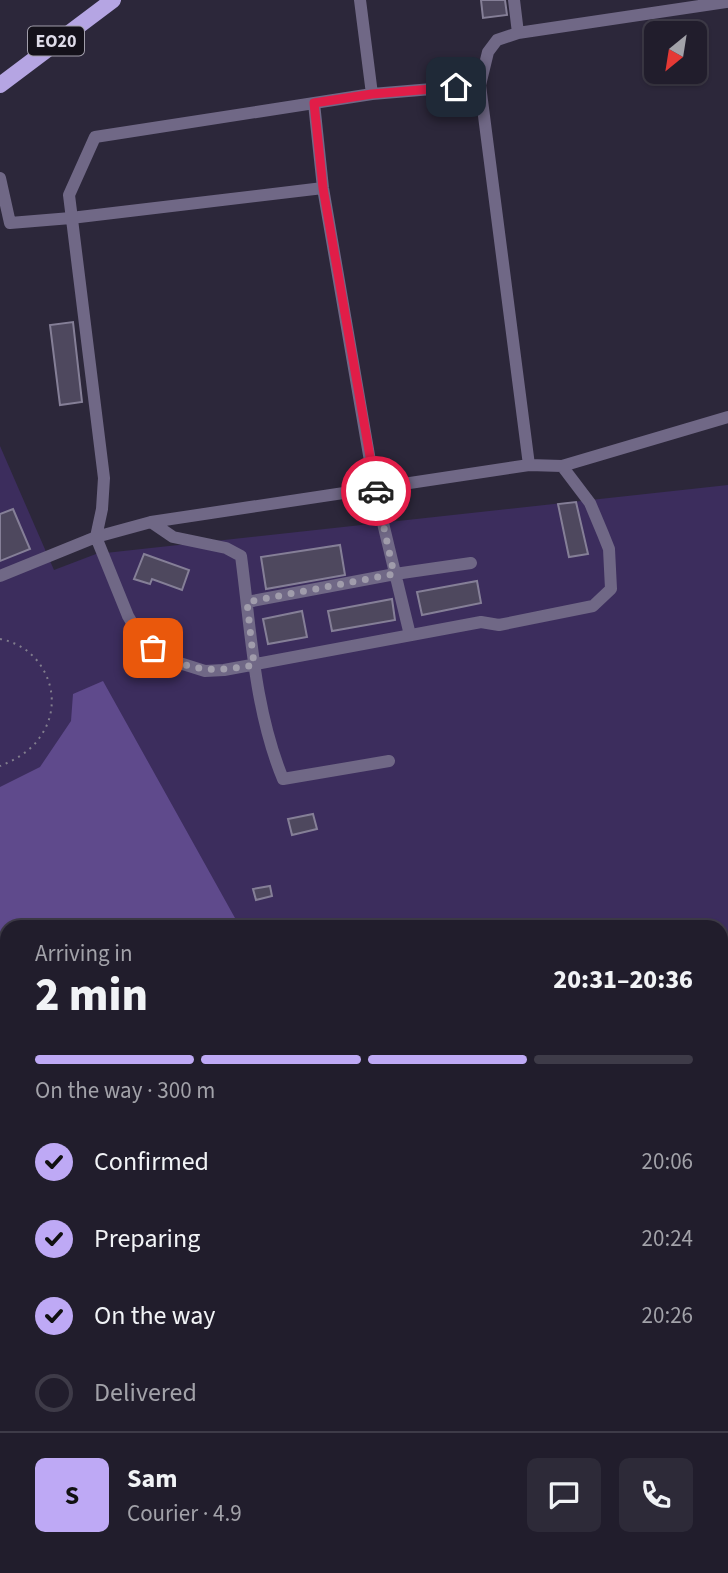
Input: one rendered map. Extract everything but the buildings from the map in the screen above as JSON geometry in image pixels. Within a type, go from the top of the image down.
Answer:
[{"type":"main road","name":"ΕΟ20","points":[[0,85],[97,5],[113,0]]},
{"type":"street","points":[[360,0],[372,94]]},
{"type":"street","points":[[514,0],[518,33]]},
{"type":"street","points":[[644,0],[646,14]]},
{"type":"street","points":[[529,466],[480,85],[488,52],[497,40],[518,33],[726,2]]},
{"type":"street","points":[[480,85],[372,94],[95,137],[69,195],[104,478],[102,509],[96,537],[128,616],[138,634],[153,648],[170,660],[205,671],[254,665],[481,622],[499,625],[593,606],[611,589],[609,549],[590,503],[562,466]]},
{"type":"street","points":[[314,103],[323,188],[375,490],[410,635]]},
{"type":"street","points":[[0,178],[10,223],[323,188]]},
{"type":"street","points":[[0,576],[96,537],[151,522],[529,466],[562,466],[728,417]]},
{"type":"street","points":[[151,522],[173,537],[226,548],[241,556],[254,665],[271,751],[283,779],[390,761]]},
{"type":"street","points":[[247,602],[394,574],[471,563]]},
{"type":"path","points":[[0,639],[16,643],[35,657],[48,677],[52,700],[47,726],[39,740],[13,760],[0,766]]},
{"type":"shaded area","points":[[0,446],[54,570],[96,554],[728,485],[728,920],[0,920]]},
{"type":"shaded area","points":[[103,681],[236,920],[0,920],[0,787],[40,767],[71,721],[73,694]]},
{"type":"way so far","points":[[153,648],[170,660],[205,671],[254,665],[247,602],[394,574],[376,491]]},
{"type":"route","points":[[376,491],[323,188],[314,103],[372,94],[456,87]]}]
